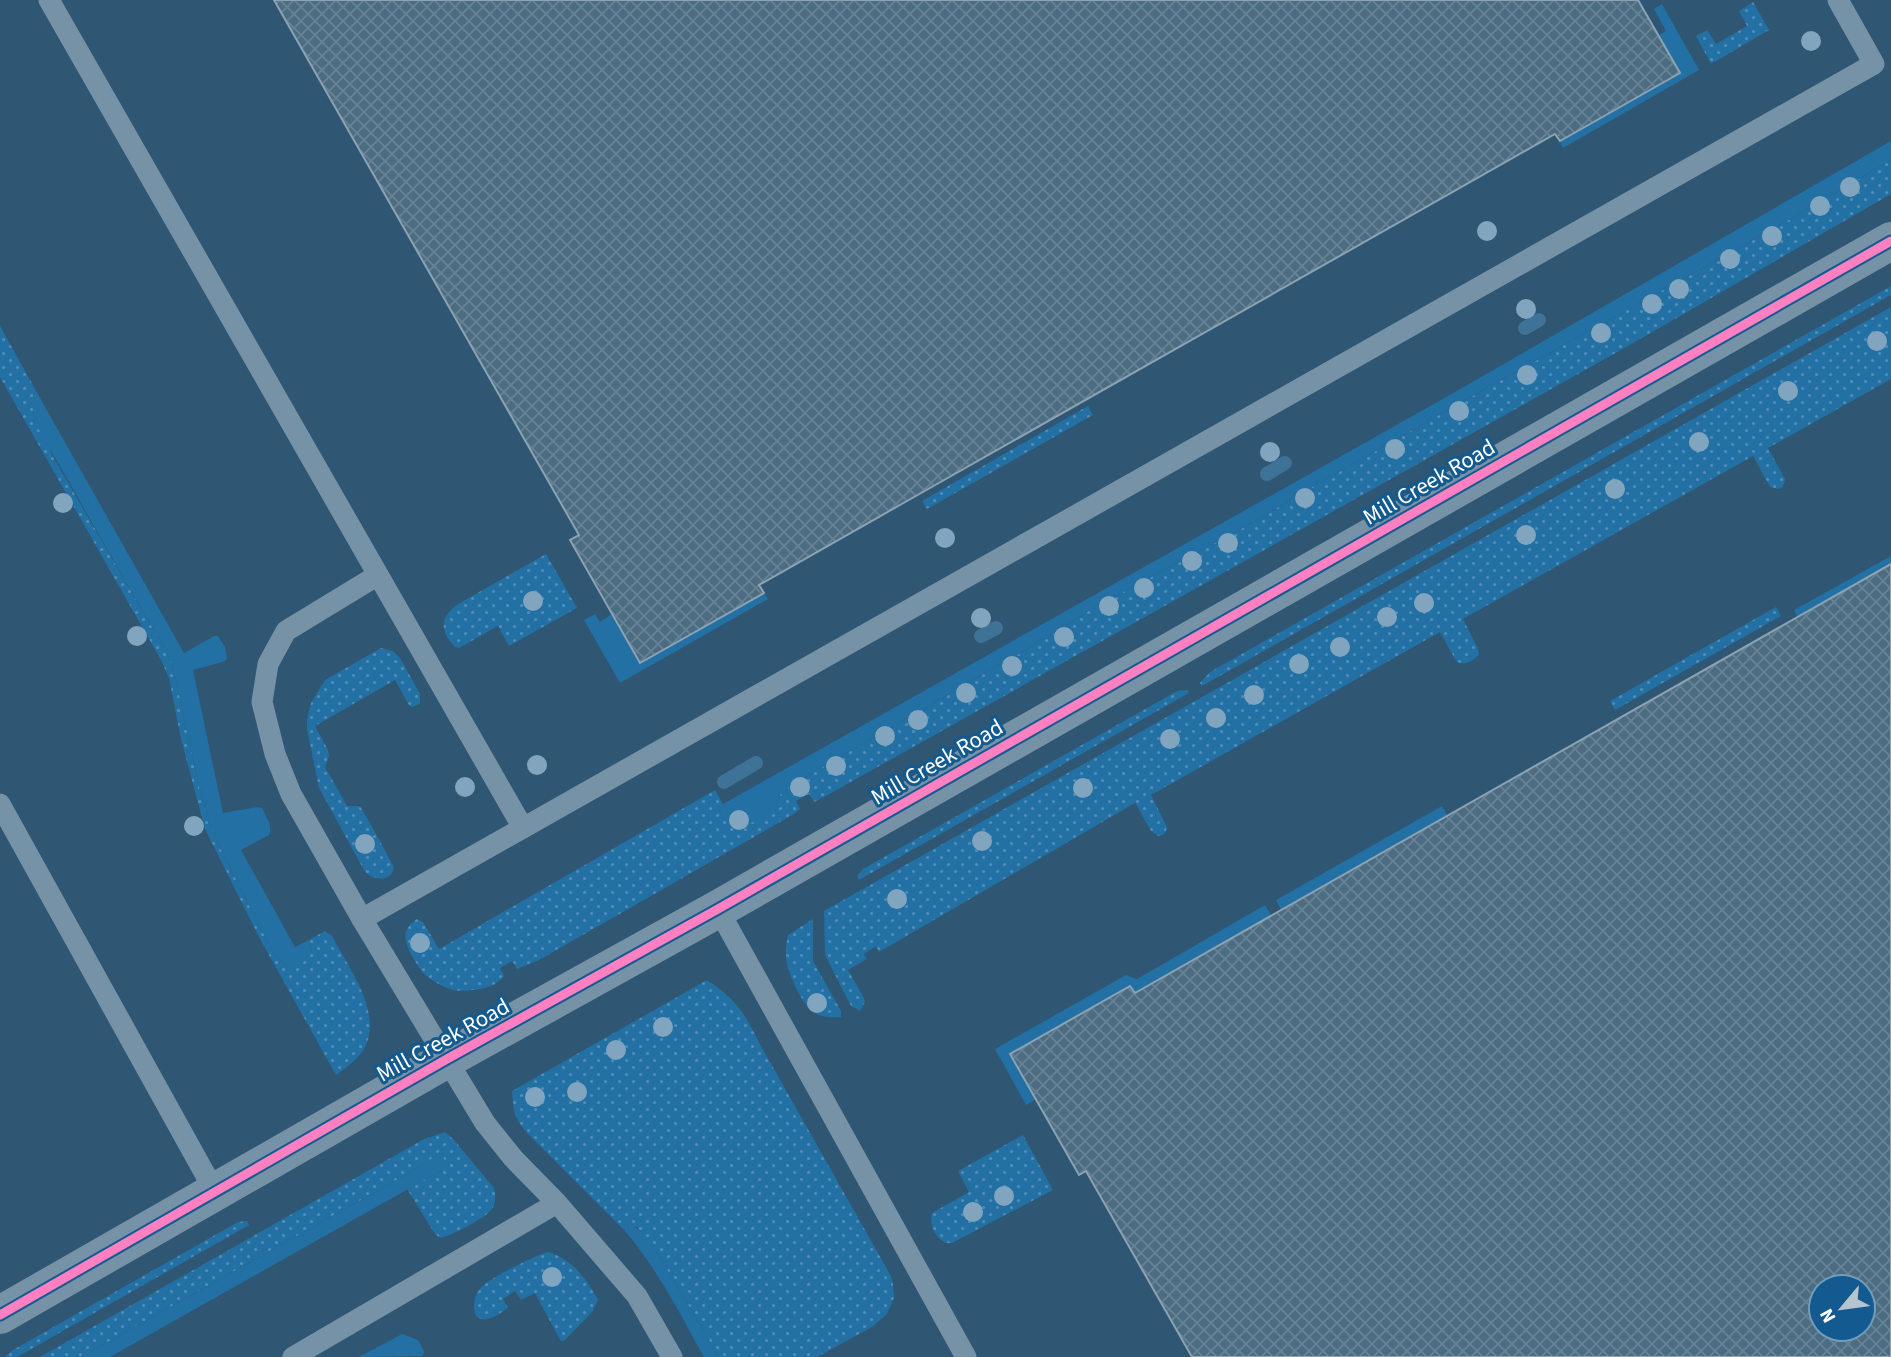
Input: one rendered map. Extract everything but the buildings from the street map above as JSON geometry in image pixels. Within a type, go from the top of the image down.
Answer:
[{"type":"street","name":"Mill Creek Road","points":[[0,1315],[1891,241]]},
{"type":"lane","points":[[49,0],[523,828]]},
{"type":"lane","points":[[362,919],[1874,64],[1838,0]]},
{"type":"lane","points":[[378,575],[286,631],[268,664],[262,702],[275,754],[291,794],[362,919],[485,1124],[637,1296],[672,1357]]},
{"type":"lane","points":[[0,804],[215,1192]]},
{"type":"lane","points":[[718,909],[966,1357]]},
{"type":"lane","points":[[293,1357],[557,1203]]},
{"type":"shaded area","points":[[1753,2],[1769,30],[1711,64],[1696,36],[1707,30],[1716,44],[1747,26],[1739,11]]},
{"type":"shaded area","points":[[1662,4],[1699,70],[1563,148],[1560,141],[1680,73],[1659,35],[1666,31],[1654,9]]},
{"type":"shaded area","points":[[1891,141],[1891,160],[1248,525],[1086,612],[1062,629],[793,784],[780,795],[776,806],[756,822],[733,824],[725,819],[720,811],[723,804],[1455,392]]},
{"type":"shaded area","points":[[1891,160],[1891,194],[1628,346],[824,797],[814,802],[809,794],[796,801],[800,809],[794,814],[539,960],[517,969],[512,961],[500,968],[504,976],[494,985],[466,991],[449,989],[424,974],[412,956],[407,946],[406,931],[417,919],[423,922],[439,949],[715,790],[723,804],[720,811],[775,806],[780,795],[793,784],[1062,629],[1086,612],[1248,525]]},
{"type":"shaded area","points":[[1891,286],[1891,295],[1202,686],[1200,683],[1210,672]]},
{"type":"shaded area","points":[[1891,307],[1891,379],[1768,448],[1785,479],[1783,487],[1770,487],[1753,456],[1463,619],[1479,655],[1467,663],[1456,661],[1440,632],[1151,795],[1167,827],[1163,834],[1158,836],[1151,831],[1135,803],[879,952],[876,946],[864,954],[867,959],[848,970],[865,1002],[860,1011],[851,1006],[825,955],[824,911]]},
{"type":"shaded area","points":[[0,326],[40,398],[36,405],[52,455],[166,649],[174,671],[210,824],[275,956],[287,966],[312,953],[309,940],[325,931],[332,936],[362,991],[370,1021],[369,1035],[361,1053],[336,1075],[260,939],[205,829],[181,739],[169,678],[161,660],[0,377]]},
{"type":"shaded area","points":[[40,398],[184,653],[214,636],[218,636],[225,647],[227,659],[223,662],[193,670],[223,813],[258,807],[262,808],[267,818],[269,835],[241,850],[295,947],[309,940],[312,953],[294,967],[287,966],[275,956],[222,852],[210,824],[199,786],[174,671],[166,649],[34,421],[33,410]]},
{"type":"shaded area","points":[[1088,406],[1093,415],[927,509],[922,501]]},
{"type":"shaded area","points":[[546,554],[577,608],[509,646],[498,626],[459,648],[455,647],[444,629],[445,619],[452,609]]},
{"type":"shaded area","points":[[1891,556],[1891,564],[1797,617],[1794,610]]},
{"type":"shaded area","points":[[764,593],[768,599],[620,683],[584,620],[595,614],[600,622],[612,614],[640,663]]},
{"type":"shaded area","points":[[1776,607],[1781,616],[1615,710],[1610,701]]},
{"type":"shaded area","points":[[381,648],[393,651],[400,658],[420,694],[420,704],[412,707],[409,705],[395,680],[315,726],[328,750],[325,767],[347,806],[359,806],[362,809],[394,867],[393,872],[386,878],[373,877],[365,872],[319,788],[307,729],[311,703],[325,680]]},
{"type":"shaded area","points":[[1188,690],[1189,693],[859,880],[857,876],[863,869],[1177,691]]},
{"type":"shaded area","points":[[1442,806],[1447,815],[1281,910],[1276,900]]},
{"type":"shaded area","points":[[1265,905],[1271,915],[1135,993],[1130,986],[1011,1053],[1036,1099],[1026,1105],[995,1049],[1126,975],[1137,979]]},
{"type":"shaded area","points":[[813,919],[813,961],[841,1011],[841,1017],[824,1017],[808,1007],[794,985],[786,960],[788,935]]},
{"type":"shaded area","points":[[707,980],[727,995],[746,1018],[891,1276],[894,1298],[887,1314],[872,1327],[817,1357],[719,1357],[656,1251],[637,1227],[628,1225],[624,1230],[530,1136],[515,1115],[512,1091]]},
{"type":"shaded area","points":[[445,1132],[494,1188],[495,1199],[491,1210],[467,1227],[440,1238],[407,1189],[442,1170],[436,1156],[81,1357],[40,1357],[424,1139]]},
{"type":"shaded area","points":[[1023,1135],[1053,1190],[952,1243],[938,1238],[931,1223],[932,1213],[969,1192],[958,1171]]},
{"type":"shaded area","points":[[437,1155],[443,1157],[446,1162],[442,1170],[110,1357],[81,1357],[409,1173]]},
{"type":"shaded area","points":[[247,1221],[249,1225],[17,1357],[5,1357],[238,1222]]},
{"type":"shaded area","points":[[632,1224],[646,1236],[656,1251],[719,1357],[704,1357],[657,1276],[624,1230]]},
{"type":"shaded area","points":[[548,1252],[564,1259],[578,1270],[598,1300],[592,1312],[565,1340],[561,1341],[535,1293],[521,1300],[515,1291],[503,1299],[508,1308],[488,1319],[482,1319],[475,1314],[474,1304],[483,1286],[511,1268]]},
{"type":"shaded area","points":[[402,1334],[418,1340],[424,1351],[423,1356],[359,1357]]},
{"type":"waterway","points":[[1525,328],[1539,320]]},
{"type":"waterway","points":[[1267,474],[1285,463]]},
{"type":"waterway","points":[[981,636],[996,628]]},
{"type":"waterway","points":[[724,782],[756,763]]},
{"type":"cycle path","points":[[0,1315],[1891,241]]}]
